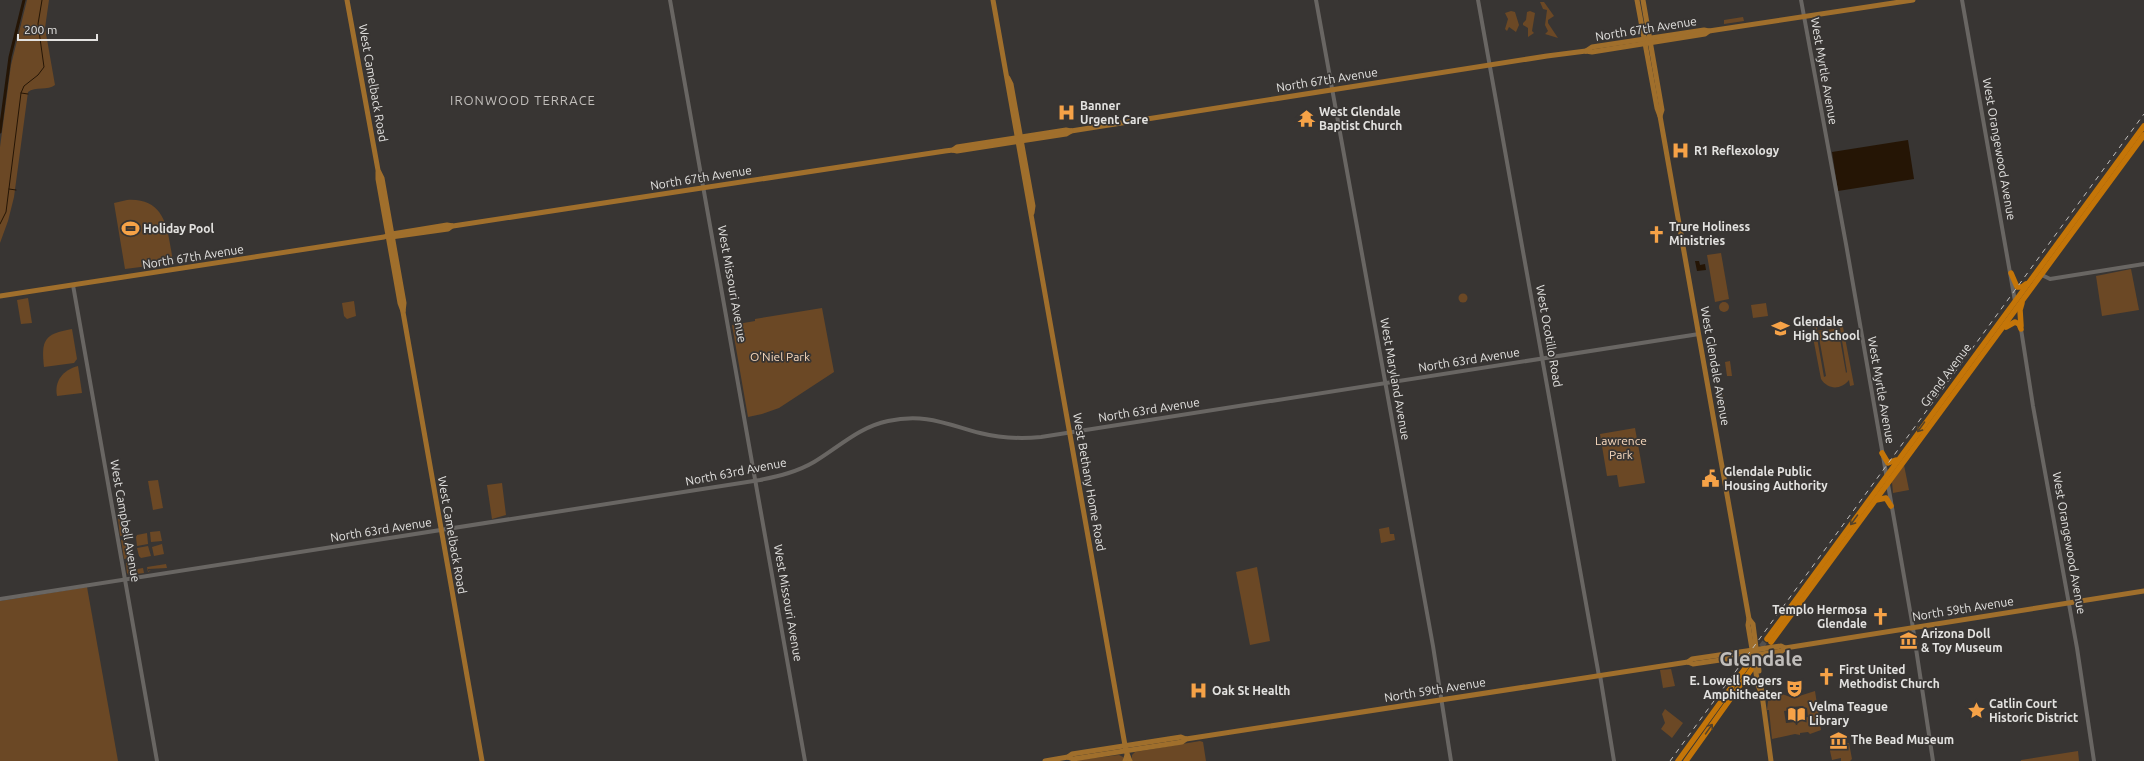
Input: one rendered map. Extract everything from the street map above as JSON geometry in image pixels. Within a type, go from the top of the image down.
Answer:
[{"type":"highway","name":"Grand Avenue","points":[[2144,126],[2034,277],[1886,475],[1769,641],[1876,501],[2144,135]]},
{"type":"highway","points":[[2011,273],[2016,285],[2020,288],[2034,277]]},
{"type":"highway","points":[[2021,329],[2020,308],[2026,296]]},
{"type":"highway","points":[[2005,324],[2014,308],[2015,301]]},
{"type":"highway","points":[[1983,354],[1989,350],[2010,323],[2018,323],[2021,329]]},
{"type":"highway","points":[[1882,453],[1890,463],[1900,456]]},
{"type":"highway","points":[[1876,501],[1886,498],[1891,506]]},
{"type":"highway","points":[[1678,761],[1751,668]]},
{"type":"highway","points":[[1686,761],[1751,668]]},
{"type":"main road","name":"West Camelback Road","points":[[347,0],[378,170],[382,178],[400,304],[404,312],[482,761]]},
{"type":"main road","name":"West Bethany Home Road","points":[[993,0],[1007,77],[1011,84],[1029,207],[1032,212],[1071,432],[1126,751],[1125,761]]},
{"type":"main road","name":"West Glendale Avenue","points":[[1637,0],[1647,41]]},
{"type":"main road","name":"West Glendale Avenue","points":[[1643,0],[1657,111],[1660,116],[1699,334],[1749,619],[1748,625],[1755,652],[1771,761]]},
{"type":"main road","name":"North 67th Avenue","points":[[0,296],[391,236],[448,229],[452,226],[953,150],[957,147],[1019,140],[1066,130],[1071,131],[1586,51],[1592,47],[1705,34],[1709,31],[1913,0]]},
{"type":"main road","name":"North 59th Avenue","points":[[1688,662],[1693,664],[1732,658],[1781,646],[1785,648],[2144,591]]},
{"type":"main road","name":"West Glendale Avenue","points":[[1755,652],[1751,668],[1760,690]]},
{"type":"main road","name":"North 59th Avenue","points":[[1045,761],[1068,758],[1072,754],[1126,751],[1181,737],[1186,739],[1600,676],[1688,662],[1692,659],[1755,652]]},
{"type":"main road","points":[[1732,658],[1748,659],[1751,668]]},
{"type":"main road","name":"West Bethany Home Road","points":[[1126,751],[1130,756],[1130,761]]},
{"type":"street","name":"West Missouri Avenue","points":[[670,0],[805,761]]},
{"type":"street","name":"West Maryland Avenue","points":[[1316,0],[1442,699],[1451,761]]},
{"type":"street","name":"West Ocotillo Road","points":[[1478,0],[1614,761]]},
{"type":"street","name":"West Myrtle Avenue","points":[[1801,0],[1913,627],[1933,761]]},
{"type":"street","name":"West Orangewood Avenue","points":[[1962,0],[2015,301]]},
{"type":"street","points":[[2042,275],[2047,278],[2054,279],[2144,264]]},
{"type":"street","name":"West Campbell Avenue","points":[[73,285],[156,761]]},
{"type":"street","name":"West Orangewood Avenue","points":[[2021,329],[2033,406],[2070,603],[2094,761]]},
{"type":"street","name":"North 63rd Avenue","points":[[0,599],[756,481],[801,468],[860,431],[888,421],[910,418],[938,420],[980,433],[1007,438],[1041,437],[1699,334]]},
{"type":"green space","points":[[27,0],[49,0],[45,28],[55,85],[49,88],[34,89],[28,92],[14,197],[8,221],[0,243],[0,147],[11,65]]},
{"type":"green space","points":[[1540,2],[1544,2],[1554,16],[1548,20],[1548,23],[1558,38],[1545,34],[1548,31],[1545,25],[1547,10],[1543,9]]},
{"type":"green space","points":[[1511,11],[1515,12],[1519,25],[1516,32],[1509,27],[1507,31],[1505,29],[1508,19],[1505,13]]},
{"type":"green space","points":[[1530,11],[1535,13],[1532,31],[1534,33],[1528,37],[1528,28],[1523,25],[1523,23],[1526,20],[1527,12]]},
{"type":"green space","points":[[1743,17],[1744,21],[1724,24],[1724,20]]},
{"type":"green space","points":[[127,200],[146,202],[159,212],[166,226],[172,263],[125,269],[114,203]]},
{"type":"green space","points":[[1721,253],[1729,299],[1715,302],[1707,255]]},
{"type":"green space","points":[[2131,269],[2139,310],[2102,316],[2096,276]]},
{"type":"green space","points":[[1461,294],[1465,294],[1467,298],[1465,302],[1461,302],[1459,300],[1459,296]]},
{"type":"green space","points":[[28,298],[32,323],[21,324],[17,300]]},
{"type":"green space","points":[[354,301],[356,316],[347,319],[344,316],[342,303]]},
{"type":"green space","points":[[1722,302],[1726,302],[1728,303],[1728,311],[1722,312],[1719,309],[1719,305]]},
{"type":"green space","points":[[1766,303],[1768,316],[1753,318],[1751,305]]},
{"type":"green space","name":"O'Niel Park","points":[[822,308],[834,372],[779,408],[748,417],[732,325],[755,321],[755,319]]},
{"type":"green space","points":[[1823,317],[1833,317],[1840,322],[1843,327],[1854,385],[1850,386],[1849,380],[1842,386],[1831,387],[1824,383],[1821,379],[1812,332],[1815,324]],"holes":[[[1826,320],[1832,321],[1838,325],[1820,329],[1838,326],[1840,328],[1847,372],[1846,373],[1838,328],[1818,332],[1826,376],[1824,377],[1816,332],[1835,328],[1816,331],[1819,324]]]},
{"type":"green space","points":[[72,329],[77,359],[74,363],[44,367],[43,350],[46,340],[55,333]]},
{"type":"green space","points":[[1730,361],[1732,376],[1727,376],[1725,362]]},
{"type":"green space","points":[[78,366],[82,393],[57,396],[56,391],[58,381],[68,370]]},
{"type":"green space","points":[[1719,390],[1723,393],[1726,408],[1719,408],[1715,392]]},
{"type":"green space","name":"Lawrence Park","points":[[1635,428],[1645,483],[1619,487],[1617,475],[1607,476],[1600,434]]},
{"type":"green space","points":[[1904,465],[1909,490],[1893,493],[1892,482]]},
{"type":"green space","points":[[158,480],[163,508],[153,510],[148,481]]},
{"type":"green space","points":[[502,483],[506,515],[492,519],[487,485]]},
{"type":"green space","points":[[122,518],[123,523],[121,524],[124,524],[125,535],[120,536],[118,519]]},
{"type":"green space","points":[[1389,527],[1390,534],[1394,534],[1395,540],[1381,543],[1379,529]]},
{"type":"green space","points":[[160,531],[162,541],[151,542],[150,532]]},
{"type":"green space","points":[[147,533],[148,544],[137,546],[137,535]]},
{"type":"green space","points":[[126,539],[129,558],[124,559],[121,540]]},
{"type":"green space","points":[[162,544],[164,554],[154,556],[152,547]]},
{"type":"green space","points":[[148,546],[151,556],[141,558],[137,548]]},
{"type":"green space","points":[[130,562],[132,570],[143,568],[144,573],[129,575],[127,573],[126,563]]},
{"type":"green space","points":[[166,564],[167,568],[148,569],[148,571],[151,570],[148,572],[147,567]]},
{"type":"green space","points":[[1257,567],[1270,641],[1250,645],[1236,572]]},
{"type":"green space","points":[[87,587],[118,761],[0,761],[0,601]]},
{"type":"green space","points":[[1671,669],[1675,686],[1663,688],[1660,670]]},
{"type":"green space","points":[[1815,691],[1821,730],[1810,734],[1808,732],[1800,733],[1800,735],[1795,734],[1772,739],[1769,710],[1767,710],[1768,701],[1778,699],[1782,694],[1793,698]],"holes":[[[1803,706],[1804,708],[1807,708],[1808,717],[1795,719],[1795,722],[1786,723],[1784,711],[1792,710],[1792,707]]]},
{"type":"green space","points":[[1665,709],[1683,723],[1672,738],[1661,729],[1665,723],[1662,714]]},
{"type":"green space","points":[[1200,741],[1203,742],[1206,761],[1132,761],[1132,755],[1135,752]]},
{"type":"green space","points":[[1849,743],[1852,759],[1850,761],[1841,761],[1841,758],[1832,760],[1829,746]]},
{"type":"green space","points":[[2078,751],[2079,761],[2021,761],[2021,760]]},
{"type":"green space","points":[[1119,755],[1123,757],[1124,761],[1070,761]]},
{"type":"shaded area","points":[[1908,140],[1914,179],[1838,191],[1832,152]]},
{"type":"shaded area","points":[[1695,261],[1699,261],[1700,265],[1705,264],[1706,270],[1697,271]]},
{"type":"waterway","points":[[0,132],[10,57],[24,0]]},
{"type":"waterway","points":[[0,224],[6,212],[21,93],[24,86],[38,75],[44,67],[38,24],[42,0]]},
{"type":"waterway","points":[[21,93],[28,94]]},
{"type":"waterway","points":[[9,189],[16,190]]},
{"type":"tunnel","points":[[1746,667],[1767,639]]},
{"type":"railway","points":[[1670,761],[2144,114]]},
{"type":"place","name":"Banner Urgent Care","points":[[1067,113]]},
{"type":"place","name":"West Glendale Baptist Church","points":[[1306,119]]},
{"type":"place","name":"R1 Reflexology","points":[[1681,151]]},
{"type":"place","name":"Holiday Pool","points":[[130,229]]},
{"type":"place","name":"Trure Holiness Ministries","points":[[1656,234]]},
{"type":"place","name":"Glendale High School","points":[[1780,329]]},
{"type":"place","name":"Glendale Public Housing Authority","points":[[1711,479]]},
{"type":"place","name":"Templo Hermosa Glendale","points":[[1880,617]]},
{"type":"place","name":"Arizona Doll & Toy Museum","points":[[1908,641]]},
{"type":"place","name":"First United Methodist Church","points":[[1826,677]]},
{"type":"place","name":"E. Lowell Rogers Amphitheater","points":[[1795,688]]},
{"type":"place","name":"Oak St Health","points":[[1199,691]]},
{"type":"place","name":"Catlin Court Historic District","points":[[1976,711]]},
{"type":"place","name":"Velma Teague Library","points":[[1796,714]]},
{"type":"place","name":"The Bead Museum","points":[[1838,740]]},
{"type":"district","name":"IRONWOOD TERRACE","points":[[523,100]]},
{"type":"district","name":"Glendale","points":[[1761,659]]}]
